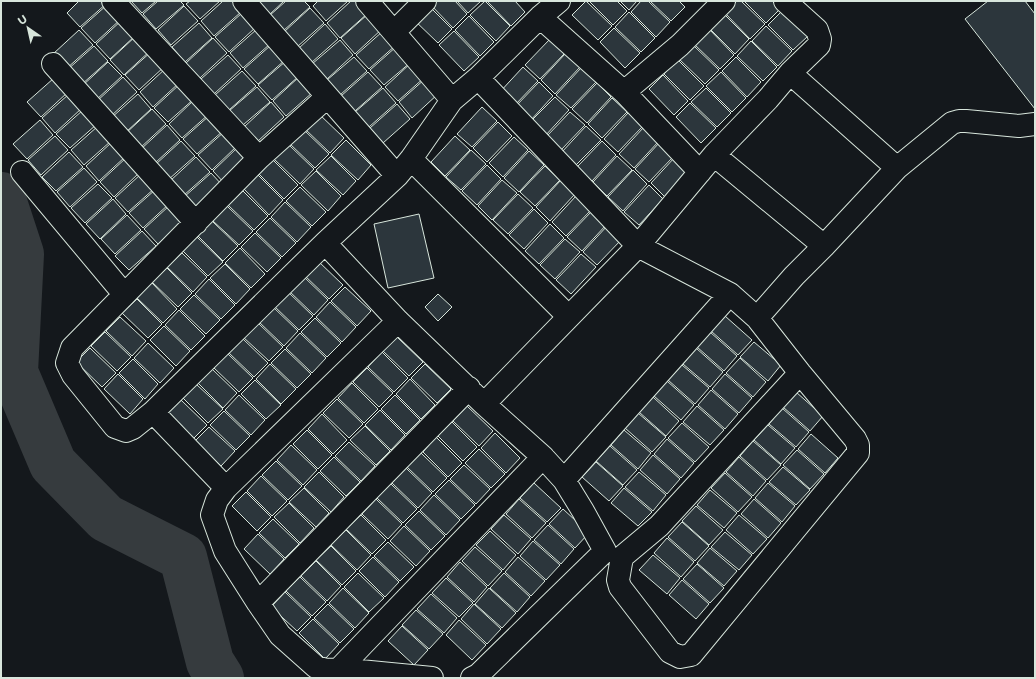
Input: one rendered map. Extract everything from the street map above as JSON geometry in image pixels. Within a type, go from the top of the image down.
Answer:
[{"type":"street","points":[[113,1],[259,158]]},
{"type":"street","points":[[244,1],[397,176]]},
{"type":"street","points":[[367,1],[452,100]]},
{"type":"street","points":[[394,32],[425,1]]},
{"type":"street","points":[[327,97],[259,158],[72,348],[67,363],[73,375],[115,427],[126,431],[133,428],[153,412],[325,243],[397,176],[411,159],[452,100],[478,78],[540,16],[559,1]]},
{"type":"street","points":[[624,92],[680,45],[724,1]]},
{"type":"street","points":[[484,404],[568,316],[638,246],[714,155],[768,99],[790,72],[820,44],[817,30],[785,1]]},
{"type":"street","points":[[540,16],[624,92],[700,172]]},
{"type":"street","points":[[53,64],[196,223]]},
{"type":"street","points":[[790,72],[897,168]]},
{"type":"street","points":[[325,243],[398,321],[484,404],[543,457],[564,480],[583,511],[614,554],[620,587],[670,652],[680,658],[691,656],[858,453],[858,446],[855,439],[800,373],[757,318],[730,294],[638,246],[478,78]]},
{"type":"street","points":[[757,318],[794,276],[897,168],[952,123],[966,121],[1020,126],[1035,124]]},
{"type":"street","points":[[714,155],[824,246]]},
{"type":"street","points":[[411,159],[568,316]]},
{"type":"street","points":[[22,172],[124,294]]},
{"type":"street","points":[[564,480],[730,294]]},
{"type":"street","points":[[398,321],[226,488],[217,500],[212,515],[225,551],[258,603],[280,635],[316,667],[327,670],[339,669],[432,678]]},
{"type":"street","points":[[472,678],[478,675],[614,554],[659,526],[800,373]]},
{"type":"street","points":[[258,603],[469,388]]},
{"type":"street","points":[[153,412],[226,488]]},
{"type":"street","points":[[339,669],[543,457]]},
{"type":"building","points":[[79,1],[106,1],[107,3],[80,27],[67,13]]},
{"type":"building","points":[[131,1],[156,1],[142,13]]},
{"type":"building","points":[[158,1],[180,1],[184,5],[156,29],[143,14]]},
{"type":"building","points":[[190,1],[220,1],[200,19],[186,4]]},
{"type":"building","points":[[223,1],[232,1],[241,12],[214,36],[201,21]]},
{"type":"building","points":[[256,1],[284,1],[269,15]]},
{"type":"building","points":[[286,1],[304,1],[310,7],[283,31],[269,16]]},
{"type":"building","points":[[318,1],[348,1],[326,21],[313,6]]},
{"type":"building","points":[[351,1],[357,1],[368,13],[340,38],[327,23]]},
{"type":"building","points":[[455,1],[467,14],[453,28],[428,2]]},
{"type":"building","points":[[457,1],[481,1],[468,13]]},
{"type":"building","points":[[485,1],[510,26],[496,41],[470,15]]},
{"type":"building","points":[[487,1],[515,1],[525,12],[511,26]]},
{"type":"building","points":[[586,1],[612,26],[598,40],[572,15]]},
{"type":"building","points":[[589,1],[617,1],[627,11],[613,25]]},
{"type":"building","points":[[620,1],[637,1],[629,10]]},
{"type":"building","points":[[641,1],[648,1],[670,22],[656,37],[631,12]]},
{"type":"building","points":[[650,1],[679,1],[685,7],[671,21]]},
{"type":"building","points":[[737,1],[741,1],[765,24],[750,39],[725,13]]},
{"type":"building","points":[[744,1],[772,1],[780,9],[766,23]]},
{"type":"building","points":[[988,1],[1025,1],[1035,14],[1035,109],[965,19]]},
{"type":"building","points":[[108,4],[122,18],[95,43],[81,28]]},
{"type":"building","points":[[427,4],[452,29],[438,43],[412,18]]},
{"type":"building","points":[[184,6],[198,21],[171,45],[158,30]]},
{"type":"building","points":[[310,8],[324,23],[297,47],[284,32]]},
{"type":"building","points":[[782,11],[808,36],[793,50],[768,25]]},
{"type":"building","points":[[629,12],[655,38],[641,52],[615,27]]},
{"type":"building","points":[[242,13],[256,27],[229,52],[215,37]]},
{"type":"building","points":[[368,14],[382,29],[355,54],[341,38]]},
{"type":"building","points":[[724,14],[749,39],[735,54],[710,29]]},
{"type":"building","points":[[469,16],[494,42],[480,56],[455,30]]},
{"type":"building","points":[[123,19],[136,35],[110,59],[96,44]]},
{"type":"building","points":[[199,23],[212,38],[185,62],[172,47]]},
{"type":"building","points":[[325,24],[338,39],[311,63],[298,49]]},
{"type":"building","points":[[766,26],[792,51],[778,66],[752,41]]},
{"type":"building","points":[[614,28],[640,53],[625,68],[600,42]]},
{"type":"building","points":[[257,29],[270,44],[243,68],[230,53]]},
{"type":"building","points":[[709,29],[734,55],[720,69],[694,44]]},
{"type":"building","points":[[79,30],[93,45],[66,69],[53,54]]},
{"type":"building","points":[[383,31],[396,45],[369,69],[356,55]]},
{"type":"building","points":[[454,31],[479,57],[464,71],[439,45]]},
{"type":"building","points":[[137,35],[151,50],[124,75],[110,60]]},
{"type":"building","points":[[213,38],[227,53],[200,78],[186,63]]},
{"type":"building","points":[[550,39],[565,53],[540,79],[525,65]]},
{"type":"building","points":[[340,40],[353,55],[326,80],[312,64]]},
{"type":"building","points":[[751,41],[777,67],[763,81],[737,56]]},
{"type":"building","points":[[271,45],[285,60],[258,84],[244,69]]},
{"type":"building","points":[[693,45],[719,70],[705,84],[679,59]]},
{"type":"building","points":[[94,46],[108,61],[81,85],[67,70]]},
{"type":"building","points":[[397,46],[411,62],[384,85],[370,70]]},
{"type":"building","points":[[152,51],[165,66],[139,90],[125,75]]},
{"type":"building","points":[[565,54],[580,67],[555,94],[541,80]]},
{"type":"building","points":[[228,55],[241,69],[214,94],[201,79]]},
{"type":"building","points":[[354,57],[367,71],[340,95],[327,80]]},
{"type":"building","points":[[736,57],[761,82],[747,97],[722,71]]},
{"type":"building","points":[[678,60],[704,86],[690,100],[664,74]]},
{"type":"building","points":[[286,61],[299,76],[272,100],[258,85]]},
{"type":"building","points":[[108,62],[122,76],[95,101],[82,86]]},
{"type":"building","points":[[412,62],[425,77],[398,101],[385,87]]},
{"type":"building","points":[[523,67],[538,81],[513,107],[498,94]]},
{"type":"building","points":[[166,68],[180,82],[153,107],[140,92]]},
{"type":"building","points":[[581,68],[596,82],[571,108],[556,95]]},
{"type":"building","points":[[242,71],[256,86],[229,110],[215,95]]},
{"type":"building","points":[[368,72],[382,87],[355,111],[341,96]]},
{"type":"building","points":[[721,72],[746,98],[732,112],[706,86]]},
{"type":"building","points":[[663,75],[688,101],[674,115],[649,89]]},
{"type":"building","points":[[300,76],[313,92],[286,116],[273,101]]},
{"type":"building","points":[[123,77],[137,92],[110,117],[96,102]]},
{"type":"building","points":[[54,78],[68,92],[41,117],[27,102]]},
{"type":"building","points":[[426,78],[439,93],[412,118],[399,102]]},
{"type":"building","points":[[539,82],[553,96],[529,122],[514,108]]},
{"type":"building","points":[[181,83],[195,98],[168,122],[154,108]]},
{"type":"building","points":[[597,83],[611,97],[587,123],[572,109]]},
{"type":"building","points":[[257,87],[270,102],[243,125],[229,111]]},
{"type":"building","points":[[383,88],[396,103],[369,127],[355,112]]},
{"type":"building","points":[[706,88],[731,113],[717,127],[691,102]]},
{"type":"building","points":[[69,94],[82,108],[55,133],[42,118]]},
{"type":"building","points":[[138,94],[151,109],[125,133],[111,118]]},
{"type":"building","points":[[555,97],[569,110],[544,137],[529,123]]},
{"type":"building","points":[[612,98],[627,112],[602,138],[588,124]]},
{"type":"building","points":[[195,99],[209,114],[182,138],[169,124]]},
{"type":"building","points":[[271,102],[284,117],[257,142],[244,127]]},
{"type":"building","points":[[690,103],[716,128],[701,143],[676,117]]},
{"type":"building","points":[[397,104],[410,119],[383,143],[370,128]]},
{"type":"building","points":[[482,107],[497,121],[472,147],[457,134]]},
{"type":"building","points":[[152,109],[166,124],[139,149],[125,134]]},
{"type":"building","points":[[83,110],[97,124],[70,148],[56,134]]},
{"type":"building","points":[[570,112],[585,125],[560,151],[545,138]]},
{"type":"building","points":[[318,113],[344,138],[330,153],[304,128]]},
{"type":"building","points":[[628,113],[643,126],[618,152],[604,139]]},
{"type":"building","points":[[210,115],[224,130],[197,154],[183,139]]},
{"type":"building","points":[[40,120],[53,135],[27,159],[13,144]]},
{"type":"building","points":[[498,122],[512,136],[487,162],[473,148]]},
{"type":"building","points":[[167,125],[180,140],[154,164],[140,150]]},
{"type":"building","points":[[98,126],[111,141],[84,165],[71,150]]},
{"type":"building","points":[[586,126],[601,140],[575,166],[561,153]]},
{"type":"building","points":[[644,127],[659,141],[634,168],[619,154]]},
{"type":"building","points":[[303,129],[329,154],[315,168],[289,143]]},
{"type":"building","points":[[225,131],[238,145],[212,170],[198,155]]},
{"type":"building","points":[[55,136],[68,150],[41,175],[28,160]]},
{"type":"building","points":[[455,136],[470,150],[445,176],[431,162]]},
{"type":"building","points":[[514,137],[528,150],[503,177],[489,163]]},
{"type":"building","points":[[346,140],[371,165],[358,180],[331,155]]},
{"type":"building","points":[[181,141],[195,156],[168,180],[155,165]]},
{"type":"building","points":[[602,141],[616,155],[592,181],[577,167]]},
{"type":"building","points":[[112,142],[126,156],[99,181],[86,166]]},
{"type":"building","points":[[660,142],[674,156],[649,182],[635,169]]},
{"type":"building","points":[[288,144],[314,169],[300,184],[274,159]]},
{"type":"building","points":[[239,146],[253,161],[226,185],[213,171]]},
{"type":"building","points":[[471,150],[486,164],[461,190],[446,177]]},
{"type":"building","points":[[529,151],[544,165],[519,192],[504,178]]},
{"type":"building","points":[[69,152],[83,167],[56,191],[42,177]]},
{"type":"building","points":[[331,156],[356,181],[343,195],[316,170]]},
{"type":"building","points":[[617,156],[632,170],[607,196],[593,182]]},
{"type":"building","points":[[127,157],[140,172],[114,197],[100,182]]},
{"type":"building","points":[[196,157],[210,172],[183,196],[170,181]]},
{"type":"building","points":[[675,157],[690,171],[665,197],[651,183]]},
{"type":"building","points":[[273,160],[298,185],[284,199],[259,174]]},
{"type":"building","points":[[487,165],[501,179],[477,205],[462,191]]},
{"type":"building","points":[[545,166],[560,180],[535,206],[520,192]]},
{"type":"building","points":[[84,168],[97,182],[70,207],[57,192]]},
{"type":"building","points":[[633,170],[647,184],[623,211],[608,197]]},
{"type":"building","points":[[316,171],[341,196],[328,211],[301,185]]},
{"type":"building","points":[[142,173],[155,188],[128,212],[115,198]]},
{"type":"building","points":[[211,173],[224,187],[197,212],[184,197]]},
{"type":"building","points":[[258,175],[283,200],[269,215],[244,189]]},
{"type":"building","points":[[502,180],[517,193],[492,220],[478,206]]},
{"type":"building","points":[[561,180],[575,194],[550,221],[536,207]]},
{"type":"building","points":[[98,184],[112,198],[85,223],[71,208]]},
{"type":"building","points":[[649,185],[663,199],[639,225],[624,212]]},
{"type":"building","points":[[300,187],[326,212],[312,226],[286,201]]},
{"type":"building","points":[[156,189],[170,203],[143,228],[129,213]]},
{"type":"building","points":[[243,191],[268,216],[254,230],[228,205]]},
{"type":"building","points":[[518,194],[533,208],[508,234],[493,220]]},
{"type":"building","points":[[576,196],[591,210],[566,236],[552,222]]},
{"type":"building","points":[[113,199],[126,214],[100,239],[86,224]]},
{"type":"building","points":[[285,202],[311,227],[297,242],[271,217]]},
{"type":"building","points":[[170,205],[184,220],[158,244],[144,229]]},
{"type":"building","points":[[227,206],[253,231],[239,245],[213,221]]},
{"type":"building","points":[[534,209],[548,223],[524,249],[509,235]]},
{"type":"building","points":[[592,211],[607,224],[582,251],[567,237]]},
{"type":"building","points":[[419,214],[434,278],[388,288],[374,224]]},
{"type":"building","points":[[127,215],[141,230],[115,254],[101,239]]},
{"type":"building","points":[[270,218],[296,243],[282,257],[256,232]]},
{"type":"building","points":[[212,221],[238,246],[223,261],[198,236]]},
{"type":"building","points":[[550,224],[564,238],[539,264],[525,251]]},
{"type":"building","points":[[608,225],[622,239],[597,265],[583,252]]},
{"type":"building","points":[[142,231],[156,246],[129,270],[115,256]]},
{"type":"building","points":[[255,233],[281,258],[267,272],[241,247]]},
{"type":"building","points":[[197,237],[223,262],[208,276],[183,251]]},
{"type":"building","points":[[565,239],[580,252],[555,279],[540,265]]},
{"type":"building","points":[[240,248],[265,274],[251,288],[225,263]]},
{"type":"building","points":[[182,253],[207,277],[193,292],[167,267]]},
{"type":"building","points":[[581,254],[596,267],[571,294],[556,280]]},
{"type":"building","points":[[317,260],[343,285],[329,299],[303,274]]},
{"type":"building","points":[[225,264],[250,289],[236,304],[210,278]]},
{"type":"building","points":[[167,268],[192,293],[178,307],[152,282]]},
{"type":"building","points":[[302,275],[328,300],[314,315],[288,290]]},
{"type":"building","points":[[209,279],[235,305],[221,319],[195,294]]},
{"type":"building","points":[[152,283],[177,309],[163,323],[137,298]]},
{"type":"building","points":[[345,287],[371,311],[357,326],[331,301]]},
{"type":"building","points":[[287,291],[313,316],[299,330],[273,305]]},
{"type":"building","points":[[438,294],[452,307],[438,321],[425,307]]},
{"type":"building","points":[[194,295],[220,320],[206,334],[180,309]]},
{"type":"building","points":[[137,299],[162,324],[148,338],[122,313]]},
{"type":"building","points":[[330,302],[356,327],[342,342],[316,317]]},
{"type":"building","points":[[272,306],[298,331],[284,346],[258,321]]},
{"type":"building","points":[[179,310],[205,336],[191,350],[165,325]]},
{"type":"building","points":[[725,316],[752,340],[738,355],[711,331]]},
{"type":"building","points":[[120,317],[146,341],[132,356],[106,331]]},
{"type":"building","points":[[315,318],[341,343],[327,357],[301,332]]},
{"type":"building","points":[[257,322],[283,347],[269,361],[243,337]]},
{"type":"building","points":[[164,326],[190,351],[176,366],[150,340]]},
{"type":"building","points":[[105,332],[131,357],[117,371],[91,346]]},
{"type":"building","points":[[710,332],[737,356],[724,371],[697,347]]},
{"type":"building","points":[[300,333],[326,358],[312,373],[286,348]]},
{"type":"building","points":[[397,337],[423,362],[409,376],[383,351]]},
{"type":"building","points":[[242,338],[268,363],[254,377],[228,352]]},
{"type":"building","points":[[754,342],[781,365],[768,381],[740,357]]},
{"type":"building","points":[[148,343],[174,368],[160,383],[134,358]]},
{"type":"building","points":[[90,348],[116,373],[102,387],[76,362]]},
{"type":"building","points":[[696,348],[723,372],[710,387],[683,364]]},
{"type":"building","points":[[285,349],[311,374],[297,388],[271,363]]},
{"type":"building","points":[[382,352],[408,378],[394,392],[368,367]]},
{"type":"building","points":[[227,353],[253,378],[239,392],[213,367]]},
{"type":"building","points":[[740,358],[766,382],[753,397],[726,373]]},
{"type":"building","points":[[133,359],[158,384],[145,399],[119,373]]},
{"type":"building","points":[[270,364],[296,389],[281,404],[256,379]]},
{"type":"building","points":[[425,364],[451,389],[437,403],[411,378]]},
{"type":"building","points":[[682,365],[709,388],[695,404],[668,380]]},
{"type":"building","points":[[211,368],[237,393],[223,408],[198,383]]},
{"type":"building","points":[[367,368],[393,393],[379,407],[353,382]]},
{"type":"building","points":[[118,374],[143,399],[130,414],[104,389]]},
{"type":"building","points":[[725,374],[752,398],[739,413],[712,389]]},
{"type":"building","points":[[410,379],[435,405],[421,419],[396,394]]},
{"type":"building","points":[[255,380],[281,405],[266,419],[241,394]]},
{"type":"building","points":[[667,381],[694,405],[681,420],[654,396]]},
{"type":"building","points":[[352,383],[378,409],[364,423],[338,398]]},
{"type":"building","points":[[196,384],[223,409],[208,423],[183,398]]},
{"type":"building","points":[[711,390],[738,414],[725,429],[698,405]]},
{"type":"building","points":[[796,392],[823,416],[810,431],[783,407]]},
{"type":"building","points":[[239,395],[265,420],[251,435],[225,410]]},
{"type":"building","points":[[395,395],[420,420],[406,434],[381,409]]},
{"type":"building","points":[[653,397],[679,421],[666,436],[639,412]]},
{"type":"building","points":[[337,399],[363,424],[349,438],[323,413]]},
{"type":"building","points":[[181,400],[207,425],[193,439],[167,414]]},
{"type":"building","points":[[467,406],[493,431],[479,446],[453,421]]},
{"type":"building","points":[[697,406],[724,430],[710,445],[683,422]]},
{"type":"building","points":[[782,408],[809,432],[796,447],[769,424]]},
{"type":"building","points":[[380,410],[405,435],[391,450],[365,425]]},
{"type":"building","points":[[224,411],[250,436],[236,450],[210,425]]},
{"type":"building","points":[[638,413],[666,437],[652,452],[625,428]]},
{"type":"building","points":[[322,414],[347,440],[333,454],[308,429]]},
{"type":"building","points":[[452,422],[477,447],[463,461],[438,436]]},
{"type":"building","points":[[682,423],[709,447],[695,462],[668,438]]},
{"type":"building","points":[[768,425],[795,448],[781,464],[754,440]]},
{"type":"building","points":[[365,426],[390,451],[376,465],[350,440]]},
{"type":"building","points":[[209,427],[235,451],[221,466],[195,441]]},
{"type":"building","points":[[307,430],[332,455],[318,469],[293,444]]},
{"type":"building","points":[[624,430],[651,453],[638,469],[611,445]]},
{"type":"building","points":[[495,433],[520,458],[506,473],[481,448]]},
{"type":"building","points":[[811,434],[838,458],[825,473],[798,449]]},
{"type":"building","points":[[436,437],[462,463],[448,477],[423,452]]},
{"type":"building","points":[[667,439],[694,463],[681,478],[654,454]]},
{"type":"building","points":[[753,441],[781,465],[767,480],[740,456]]},
{"type":"building","points":[[349,442],[375,466],[361,481],[335,456]]},
{"type":"building","points":[[291,445],[317,470],[303,485],[277,460]]},
{"type":"building","points":[[610,446],[637,470],[623,485],[596,461]]},
{"type":"building","points":[[479,449],[505,474],[491,488],[465,463]]},
{"type":"building","points":[[797,450],[824,474],[810,489],[783,465]]},
{"type":"building","points":[[421,453],[447,478],[433,492],[407,467]]},
{"type":"building","points":[[653,455],[680,479],[667,494],[640,470]]},
{"type":"building","points":[[334,457],[360,482],[346,496],[320,471]]},
{"type":"building","points":[[739,457],[766,481],[753,496],[726,472]]},
{"type":"building","points":[[276,461],[302,486],[288,500],[262,475]]},
{"type":"building","points":[[596,462],[623,486],[609,501],[582,477]]},
{"type":"building","points":[[464,465],[490,489],[476,504],[450,479]]},
{"type":"building","points":[[783,467],[810,490],[796,505],[769,482]]},
{"type":"building","points":[[406,468],[432,493],[418,508],[392,483]]},
{"type":"building","points":[[319,472],[344,497],[331,512],[304,487]]},
{"type":"building","points":[[639,472],[666,495],[653,511],[625,487]]},
{"type":"building","points":[[725,473],[752,497],[738,512],[711,488]]},
{"type":"building","points":[[261,476],[287,501],[272,516],[247,491]]},
{"type":"building","points":[[449,480],[475,505],[461,519],[435,494]]},
{"type":"building","points":[[534,483],[561,508],[547,522],[520,498]]},
{"type":"building","points":[[768,483],[795,506],[782,522],[755,498]]},
{"type":"building","points":[[391,484],[417,509],[403,523],[377,498]]},
{"type":"building","points":[[304,488],[329,513],[316,527],[289,502]]},
{"type":"building","points":[[624,488],[652,512],[638,526],[611,503]]},
{"type":"building","points":[[710,490],[737,513],[724,528],[697,505]]},
{"type":"building","points":[[246,492],[271,517],[257,531],[232,506]]},
{"type":"building","points":[[434,495],[460,520],[446,535],[420,510]]},
{"type":"building","points":[[376,499],[402,524],[388,539],[362,514]]},
{"type":"building","points":[[519,499],[546,523],[532,538],[506,514]]},
{"type":"building","points":[[754,499],[781,523],[768,538],[741,514]]},
{"type":"building","points":[[289,503],[314,528],[300,543],[274,517]]},
{"type":"building","points":[[696,506],[723,530],[709,545],[682,521]]},
{"type":"building","points":[[563,509],[589,533],[575,548],[549,524]]},
{"type":"building","points":[[419,511],[445,536],[431,550],[405,525]]},
{"type":"building","points":[[361,515],[386,540],[372,554],[346,529]]},
{"type":"building","points":[[504,515],[531,539],[518,554],[491,529]]},
{"type":"building","points":[[739,515],[767,539],[753,554],[726,530]]},
{"type":"building","points":[[273,519],[299,544],[285,558],[259,533]]},
{"type":"building","points":[[682,522],[709,546],[695,561],[668,537]]},
{"type":"building","points":[[548,525],[574,549],[561,564],[534,540]]},
{"type":"building","points":[[404,526],[430,551],[416,566],[390,541]]},
{"type":"building","points":[[346,530],[371,555],[357,570],[331,545]]},
{"type":"building","points":[[490,531],[516,555],[503,570],[476,545]]},
{"type":"building","points":[[725,532],[752,555],[739,570],[711,547]]},
{"type":"building","points":[[258,534],[284,559],[270,574],[244,549]]},
{"type":"building","points":[[667,538],[694,562],[681,577],[654,553]]},
{"type":"building","points":[[533,541],[560,565],[546,580],[520,556]]},
{"type":"building","points":[[388,542],[414,567],[400,581],[374,556]]},
{"type":"building","points":[[331,546],[356,571],[342,585],[316,560]]},
{"type":"building","points":[[475,547],[502,571],[488,586],[462,561]]},
{"type":"building","points":[[710,548],[737,571],[724,586],[697,563]]},
{"type":"building","points":[[653,555],[680,578],[667,594],[639,570]]},
{"type":"building","points":[[373,557],[399,582],[385,597],[359,571]]},
{"type":"building","points":[[518,557],[545,581],[531,596],[505,572]]},
{"type":"building","points":[[316,561],[341,586],[327,601],[301,576]]},
{"type":"building","points":[[460,562],[487,587],[474,602],[447,577]]},
{"type":"building","points":[[697,564],[724,588],[710,603],[683,579]]},
{"type":"building","points":[[358,573],[384,598],[369,612],[344,587]]},
{"type":"building","points":[[504,573],[530,597],[517,612],[490,588]]},
{"type":"building","points":[[300,577],[326,602],[312,616],[286,591]]},
{"type":"building","points":[[446,578],[473,603],[459,617],[432,593]]},
{"type":"building","points":[[682,580],[709,604],[696,619],[669,595]]},
{"type":"building","points":[[343,588],[369,613],[355,628],[329,603]]},
{"type":"building","points":[[489,588],[516,613],[502,628],[475,604]]},
{"type":"building","points":[[285,592],[311,617],[297,631],[271,607]]},
{"type":"building","points":[[431,594],[457,618],[444,633],[417,609]]},
{"type":"building","points":[[328,604],[354,629],[340,643],[314,618]]},
{"type":"building","points":[[474,604],[501,629],[487,644],[461,619]]},
{"type":"building","points":[[416,610],[443,634],[429,649],[402,625]]},
{"type":"building","points":[[313,619],[339,644],[325,659],[299,633]]},
{"type":"building","points":[[459,620],[486,645],[472,660],[446,635]]},
{"type":"building","points":[[402,626],[428,650],[414,665],[388,641]]},
{"type":"waterway","points":[[1,196],[20,254],[14,372],[53,464],[106,518],[183,557],[210,662],[220,678]]}]
